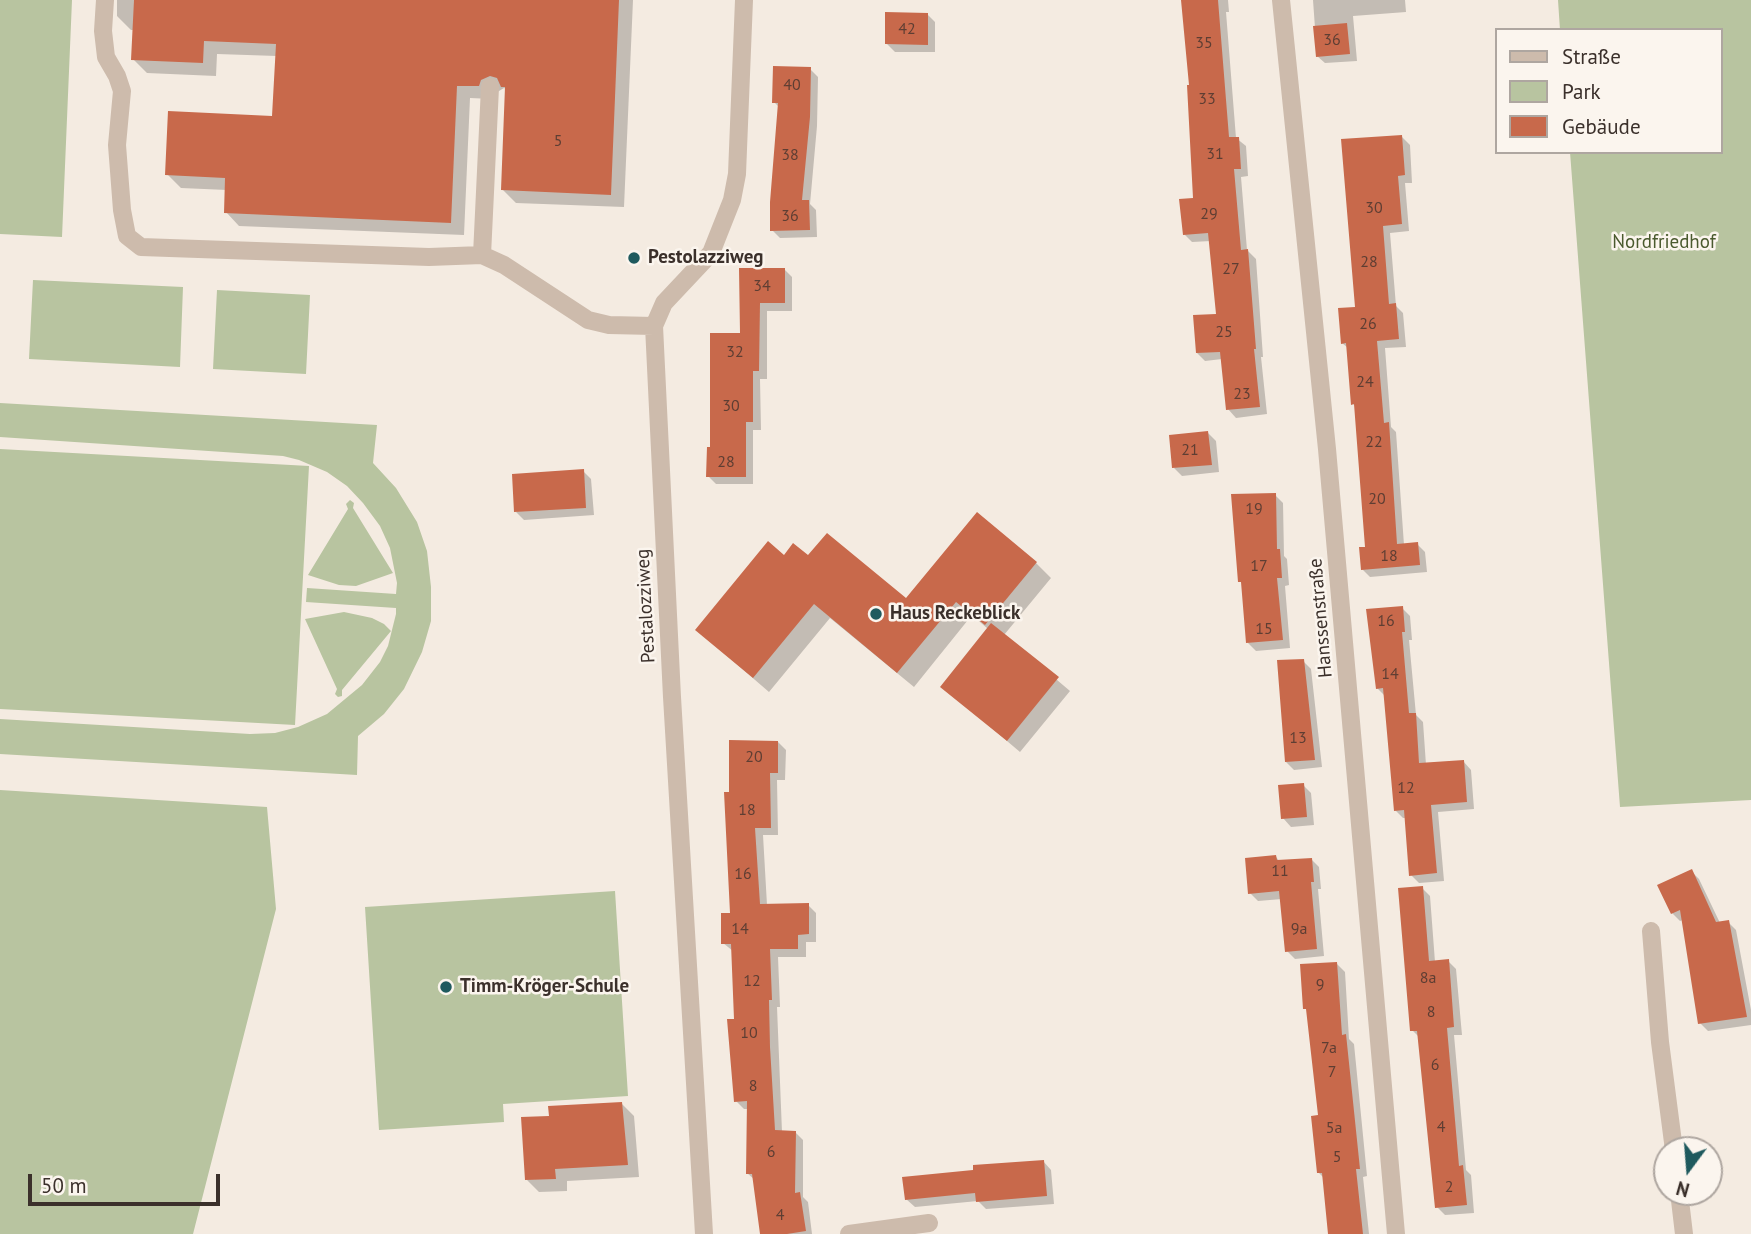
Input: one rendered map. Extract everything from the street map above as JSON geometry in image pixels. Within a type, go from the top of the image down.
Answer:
[{"type":"street","points":[[105,0],[103,32],[106,57],[117,76],[121,91],[117,145],[122,210],[127,236],[141,247],[429,257],[482,255],[504,265],[588,320],[609,325],[654,326],[664,303],[711,253],[732,200],[737,174],[744,0]]},
{"type":"street","name":"Hanssenstraße","points":[[1282,0],[1328,449],[1396,1234]]},
{"type":"street","points":[[482,255],[490,87]]},
{"type":"street","name":"Pestalozziweg","points":[[654,326],[672,697],[704,1234]]},
{"type":"street","points":[[1651,932],[1660,1042],[1672,1136]]},
{"type":"street","points":[[1681,1206],[1684,1234]]},
{"type":"street","points":[[849,1234],[929,1223]]},
{"type":"green space","points":[[0,0],[72,0],[62,237],[0,234]]},
{"type":"green space","name":"Nordfriedhof","points":[[1558,0],[1751,0],[1751,800],[1620,807],[1570,154],[1723,154],[1723,28],[1560,28]]},
{"type":"green space","points":[[33,280],[183,287],[180,367],[29,359]]},
{"type":"green space","points":[[217,290],[310,295],[306,374],[213,369]]},
{"type":"green space","points":[[0,403],[377,425],[373,463],[396,488],[417,522],[427,551],[431,621],[422,652],[404,689],[384,714],[358,736],[357,775],[0,754],[0,719],[250,734],[275,733],[298,727],[327,714],[362,685],[380,662],[388,646],[396,614],[396,608],[306,602],[307,588],[396,594],[397,583],[390,548],[380,526],[347,486],[327,472],[283,456],[0,437]]},
{"type":"green space","points":[[0,449],[309,466],[295,725],[0,709]]},
{"type":"green space","points":[[350,500],[393,573],[356,586],[339,585],[308,575],[348,509],[346,504]]},
{"type":"green space","points":[[344,612],[372,618],[391,631],[342,690],[342,696],[338,697],[335,694],[337,689],[305,619]]},
{"type":"green space","points":[[0,790],[267,807],[276,909],[193,1234],[0,1234]]},
{"type":"green space","points":[[615,891],[628,1096],[503,1104],[504,1122],[379,1130],[365,907]]},
{"type":"building","points":[[134,0],[619,0],[611,195],[501,190],[505,87],[501,87],[497,78],[490,76],[481,80],[479,86],[457,86],[451,223],[224,213],[225,178],[165,175],[168,111],[272,116],[276,44],[204,41],[203,63],[131,60]]},
{"type":"building","points":[[1181,0],[1218,0],[1229,137],[1239,137],[1241,169],[1234,169],[1241,250],[1248,249],[1260,407],[1226,410],[1220,352],[1196,353],[1193,315],[1216,314],[1208,233],[1183,235],[1179,199],[1193,198],[1189,85]]},
{"type":"building","points":[[885,12],[928,13],[928,45],[885,44]]},
{"type":"building","points":[[1347,23],[1350,54],[1316,57],[1313,26]]},
{"type":"building","points":[[773,66],[811,67],[810,117],[802,200],[809,200],[810,230],[770,231],[778,103],[772,103]]},
{"type":"building","points":[[1402,135],[1405,175],[1398,176],[1402,224],[1383,226],[1389,304],[1396,303],[1399,339],[1377,341],[1384,423],[1389,422],[1397,544],[1418,542],[1420,565],[1361,570],[1359,547],[1365,547],[1354,404],[1351,405],[1346,343],[1341,344],[1338,308],[1355,307],[1341,139]]},
{"type":"building","points":[[739,268],[785,268],[785,303],[760,303],[759,371],[753,371],[753,422],[746,422],[746,477],[706,477],[707,447],[710,447],[710,333],[740,333]]},
{"type":"building","points":[[1208,431],[1212,465],[1172,468],[1169,435]]},
{"type":"building","points":[[584,469],[586,508],[514,512],[512,474]]},
{"type":"building","points":[[1276,493],[1277,549],[1280,549],[1282,578],[1277,578],[1283,640],[1246,643],[1231,494]]},
{"type":"building","name":"Haus Reckeblick","points":[[977,512],[1037,562],[985,625],[956,602],[897,673],[814,604],[753,678],[695,630],[768,541],[784,555],[793,543],[808,555],[827,533],[906,598]]},
{"type":"building","points":[[1403,606],[1405,632],[1402,632],[1409,713],[1416,713],[1419,763],[1464,760],[1467,802],[1431,805],[1437,873],[1409,876],[1404,810],[1394,811],[1383,688],[1376,689],[1366,609]]},
{"type":"building","points":[[991,623],[1059,677],[1007,741],[940,687]]},
{"type":"building","points":[[1304,659],[1315,760],[1285,762],[1277,660]]},
{"type":"building","points":[[729,740],[778,741],[778,773],[770,773],[771,828],[755,828],[760,904],[809,903],[809,934],[798,935],[798,949],[770,949],[770,1047],[775,1130],[796,1131],[795,1193],[800,1192],[806,1231],[787,1234],[760,1234],[752,1174],[746,1174],[747,1101],[734,1102],[727,1019],[734,1019],[731,944],[721,944],[721,913],[730,913],[724,792],[729,792]]},
{"type":"building","points":[[1304,783],[1307,817],[1281,819],[1278,785]]},
{"type":"building","points":[[1276,855],[1277,860],[1312,858],[1314,882],[1311,882],[1317,949],[1285,952],[1279,891],[1248,894],[1245,858]]},
{"type":"building","points":[[1692,869],[1716,922],[1729,920],[1747,1017],[1698,1024],[1680,910],[1671,914],[1657,885]]},
{"type":"building","points":[[1423,886],[1429,961],[1449,959],[1454,1027],[1447,1028],[1459,1166],[1463,1165],[1467,1205],[1435,1208],[1417,1031],[1410,1031],[1398,888]]},
{"type":"building","points":[[1337,962],[1342,1035],[1346,1034],[1360,1169],[1356,1169],[1363,1234],[1328,1234],[1322,1173],[1317,1173],[1311,1116],[1318,1115],[1306,1009],[1303,1009],[1300,964]]},
{"type":"building","points":[[622,1102],[628,1165],[555,1169],[556,1179],[525,1180],[521,1117],[549,1116],[548,1106]]},
{"type":"building","points":[[1044,1160],[1047,1196],[976,1202],[975,1193],[905,1200],[902,1177],[973,1170],[973,1165]]},
{"type":"place","name":"Pestolazziweg","points":[[634,258]]},
{"type":"place","name":"Haus Reckeblick","points":[[876,614]]},
{"type":"place","name":"Timm-Kröger-Schule","points":[[446,987]]}]
